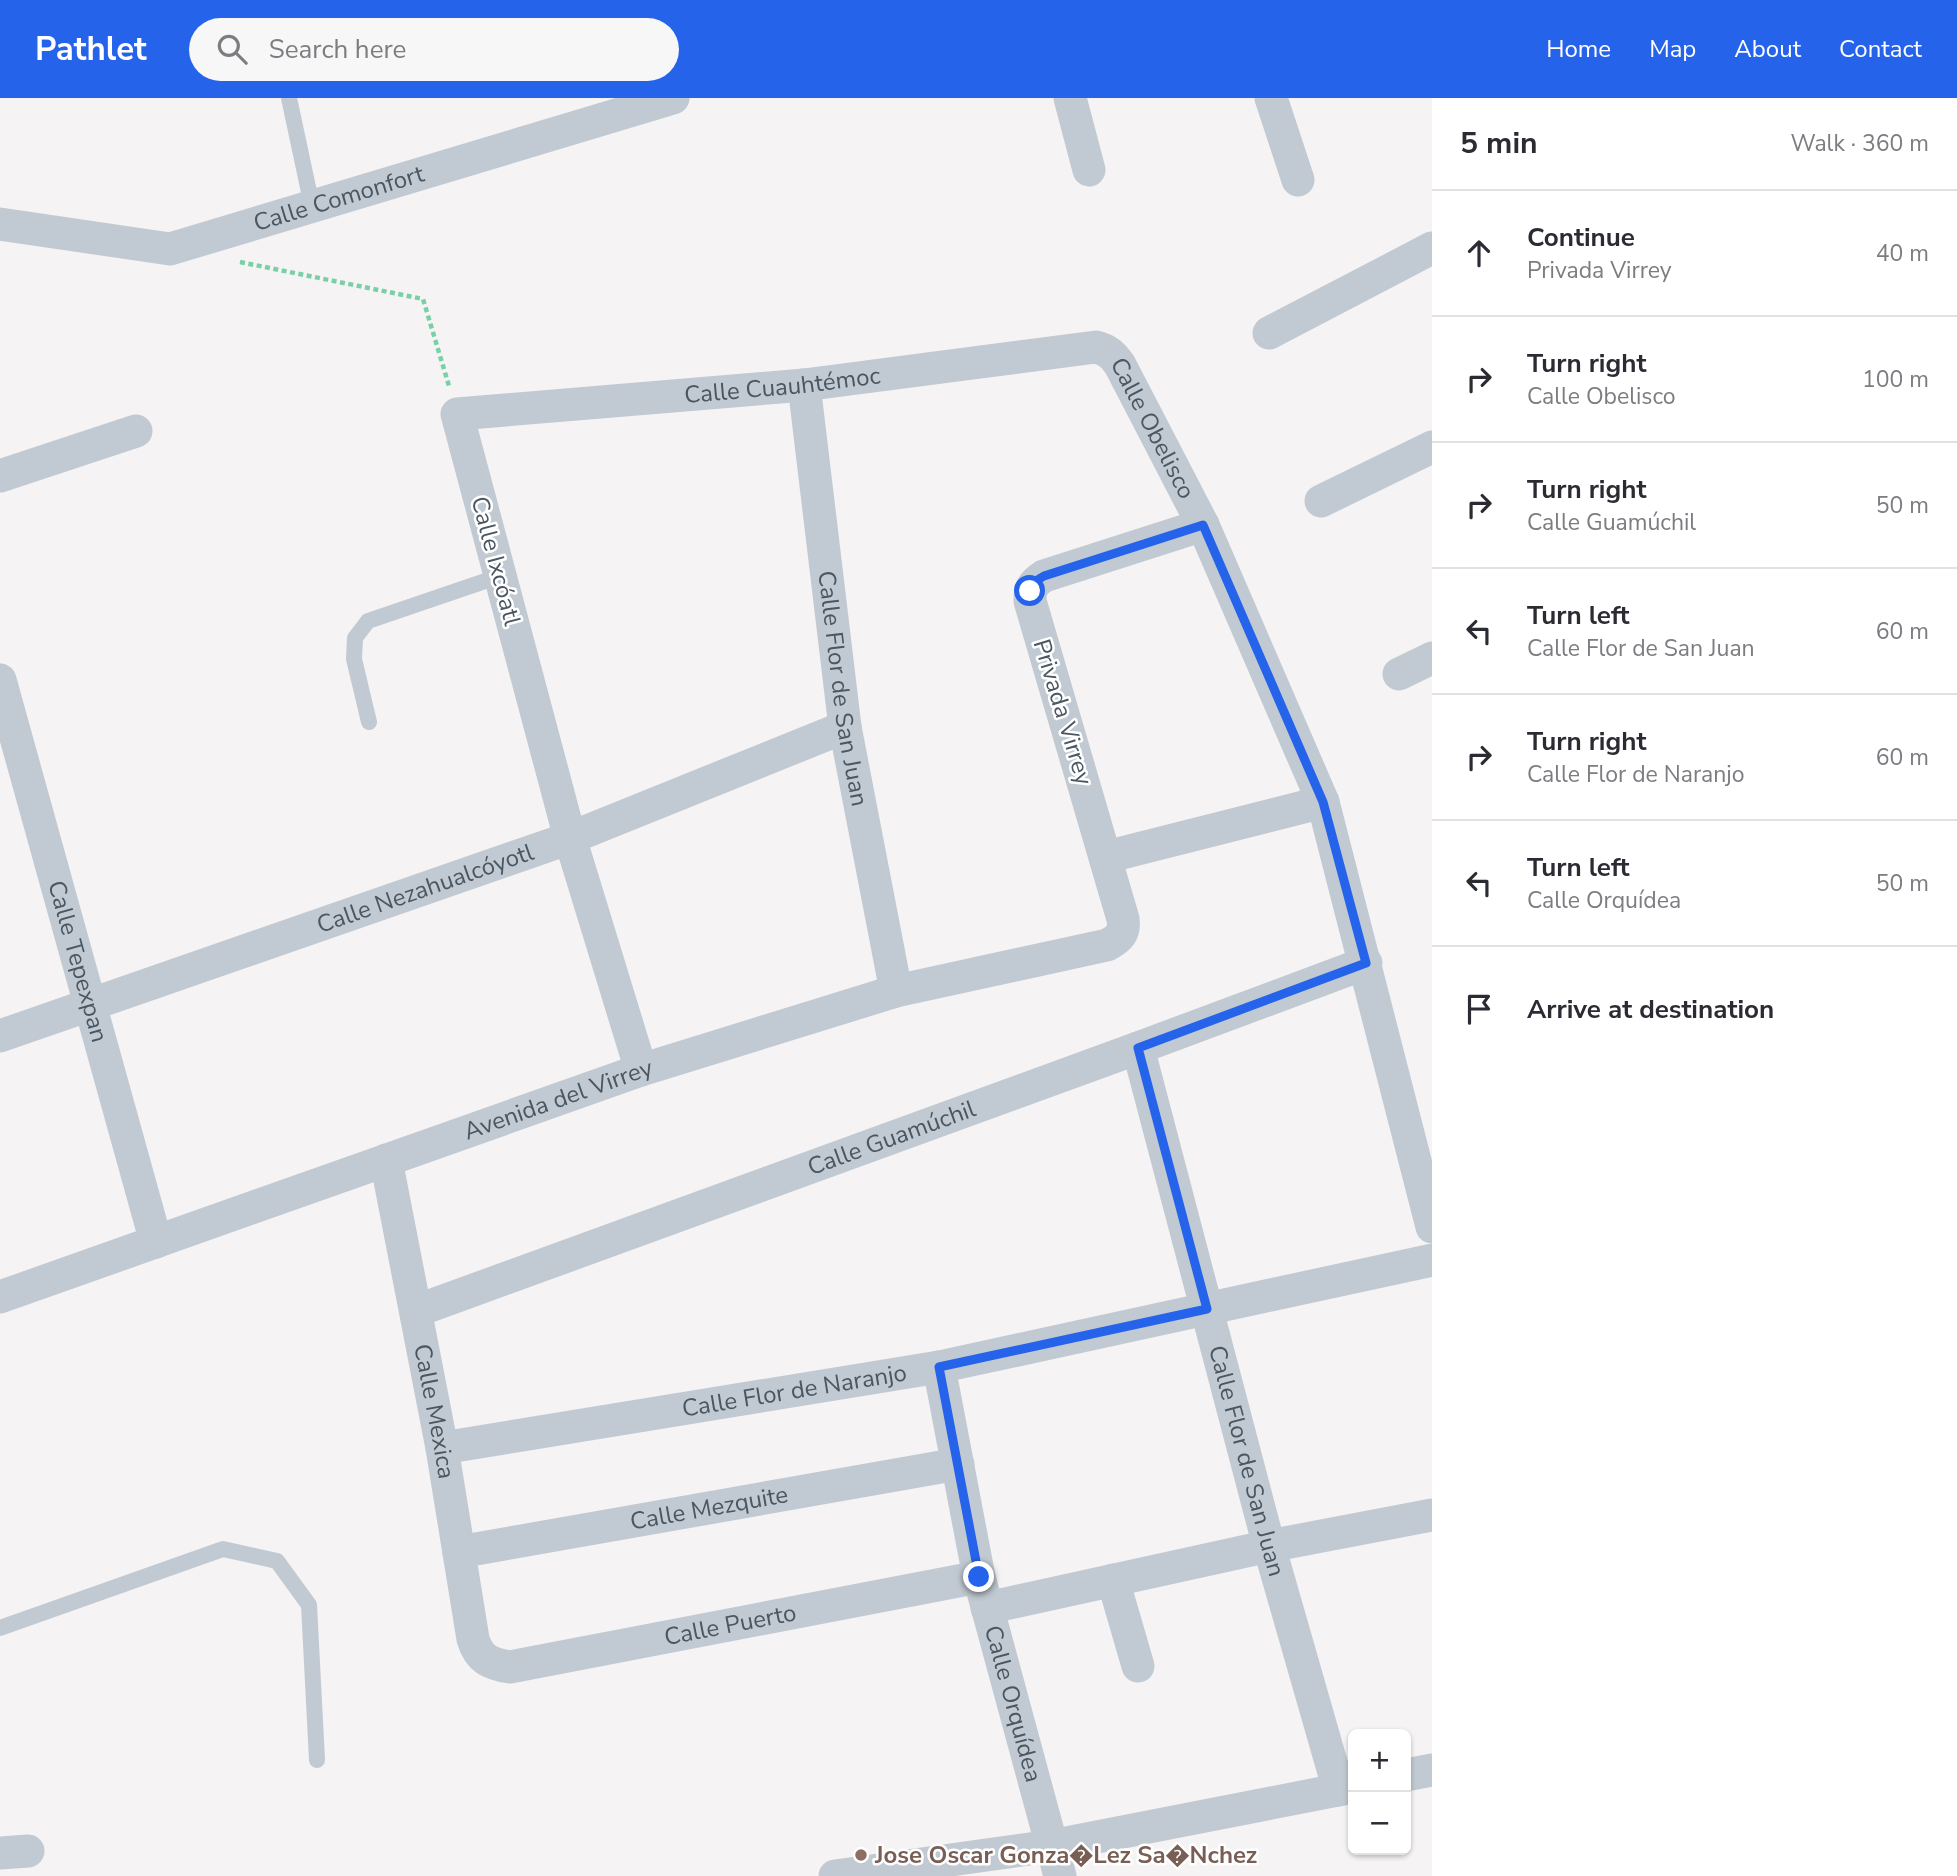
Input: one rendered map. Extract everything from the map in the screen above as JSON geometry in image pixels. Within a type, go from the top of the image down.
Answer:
[{"type":"street","name":"Calle Comonfort","points":[[0,224],[170,248],[673,98]]},
{"type":"street","points":[[1070,98],[1089,170]]},
{"type":"street","points":[[1270,98],[1298,180]]},
{"type":"street","points":[[1269,334],[1432,248]]},
{"type":"street","name":"Calle Cuauhtémoc","points":[[457,414],[804,386],[1087,347],[1106,350]]},
{"type":"street","name":"Calle Obelisco","points":[[1106,350],[1114,356],[1119,365],[1203,525],[1323,802],[1432,1227]]},
{"type":"street","name":"Calle Flor de San Juan","points":[[804,386],[845,727],[897,991]]},
{"type":"street","name":"Calle Ixcóatl","points":[[457,414],[570,838],[641,1070]]},
{"type":"street","points":[[0,475],[136,431]]},
{"type":"street","points":[[1321,501],[1432,447]]},
{"type":"street","name":"Privada Virrey","points":[[1123,933],[1123,919],[1107,857],[1030,601],[1030,591],[1034,582],[1044,576],[1203,525]]},
{"type":"street","points":[[1399,674],[1432,658]]},
{"type":"street","name":"Calle Tepexpan","points":[[0,680],[156,1242]]},
{"type":"street","name":"Calle Nezahualcóyotl","points":[[0,1036],[570,838],[845,727]]},
{"type":"street","points":[[1107,857],[1323,802]]},
{"type":"street","name":"Avenida del Virrey","points":[[0,1297],[641,1070],[897,991],[1107,945],[1123,933]]},
{"type":"street","name":"Calle Guamúchil","points":[[416,1311],[1366,963]]},
{"type":"street","name":"Calle Flor de San Juan","points":[[1138,1048],[1269,1546],[1346,1788]]},
{"type":"street","name":"Calle Mexica","points":[[386,1160],[442,1448],[473,1639],[483,1659]]},
{"type":"street","name":"Calle Flor de Naranjo","points":[[442,1448],[939,1367],[1432,1260]]},
{"type":"street","name":"Calle Orquídea","points":[[939,1367],[983,1592],[1055,1861]]},
{"type":"street","name":"Calle Mezquite","points":[[459,1552],[958,1464]]},
{"type":"street","name":"Calle Puerto","points":[[483,1659],[510,1667],[983,1592],[1113,1580],[1269,1546],[1432,1515]]},
{"type":"street","points":[[1113,1580],[1138,1666]]},
{"type":"street","points":[[1411,1774],[1432,1770]]},
{"type":"street","points":[[835,1876],[1055,1861],[1346,1788]]},
{"type":"lane","points":[[289,98],[312,206]]},
{"type":"lane","points":[[369,722],[354,659],[355,638],[368,621],[500,576]]},
{"type":"lane","points":[[0,1628],[223,1549],[277,1561],[309,1605],[317,1760]]},
{"type":"path","points":[[237,262],[423,299],[457,414]]},
{"type":"place","name":"Jose Oscar Gonza�Lez Sa�Nchez","points":[[861,1855]]},
{"type":"route","points":[[979,1577],[939,1367],[1207,1309],[1138,1048],[1366,963],[1323,802],[1203,525],[1044,576],[1034,582],[1030,591]]}]
